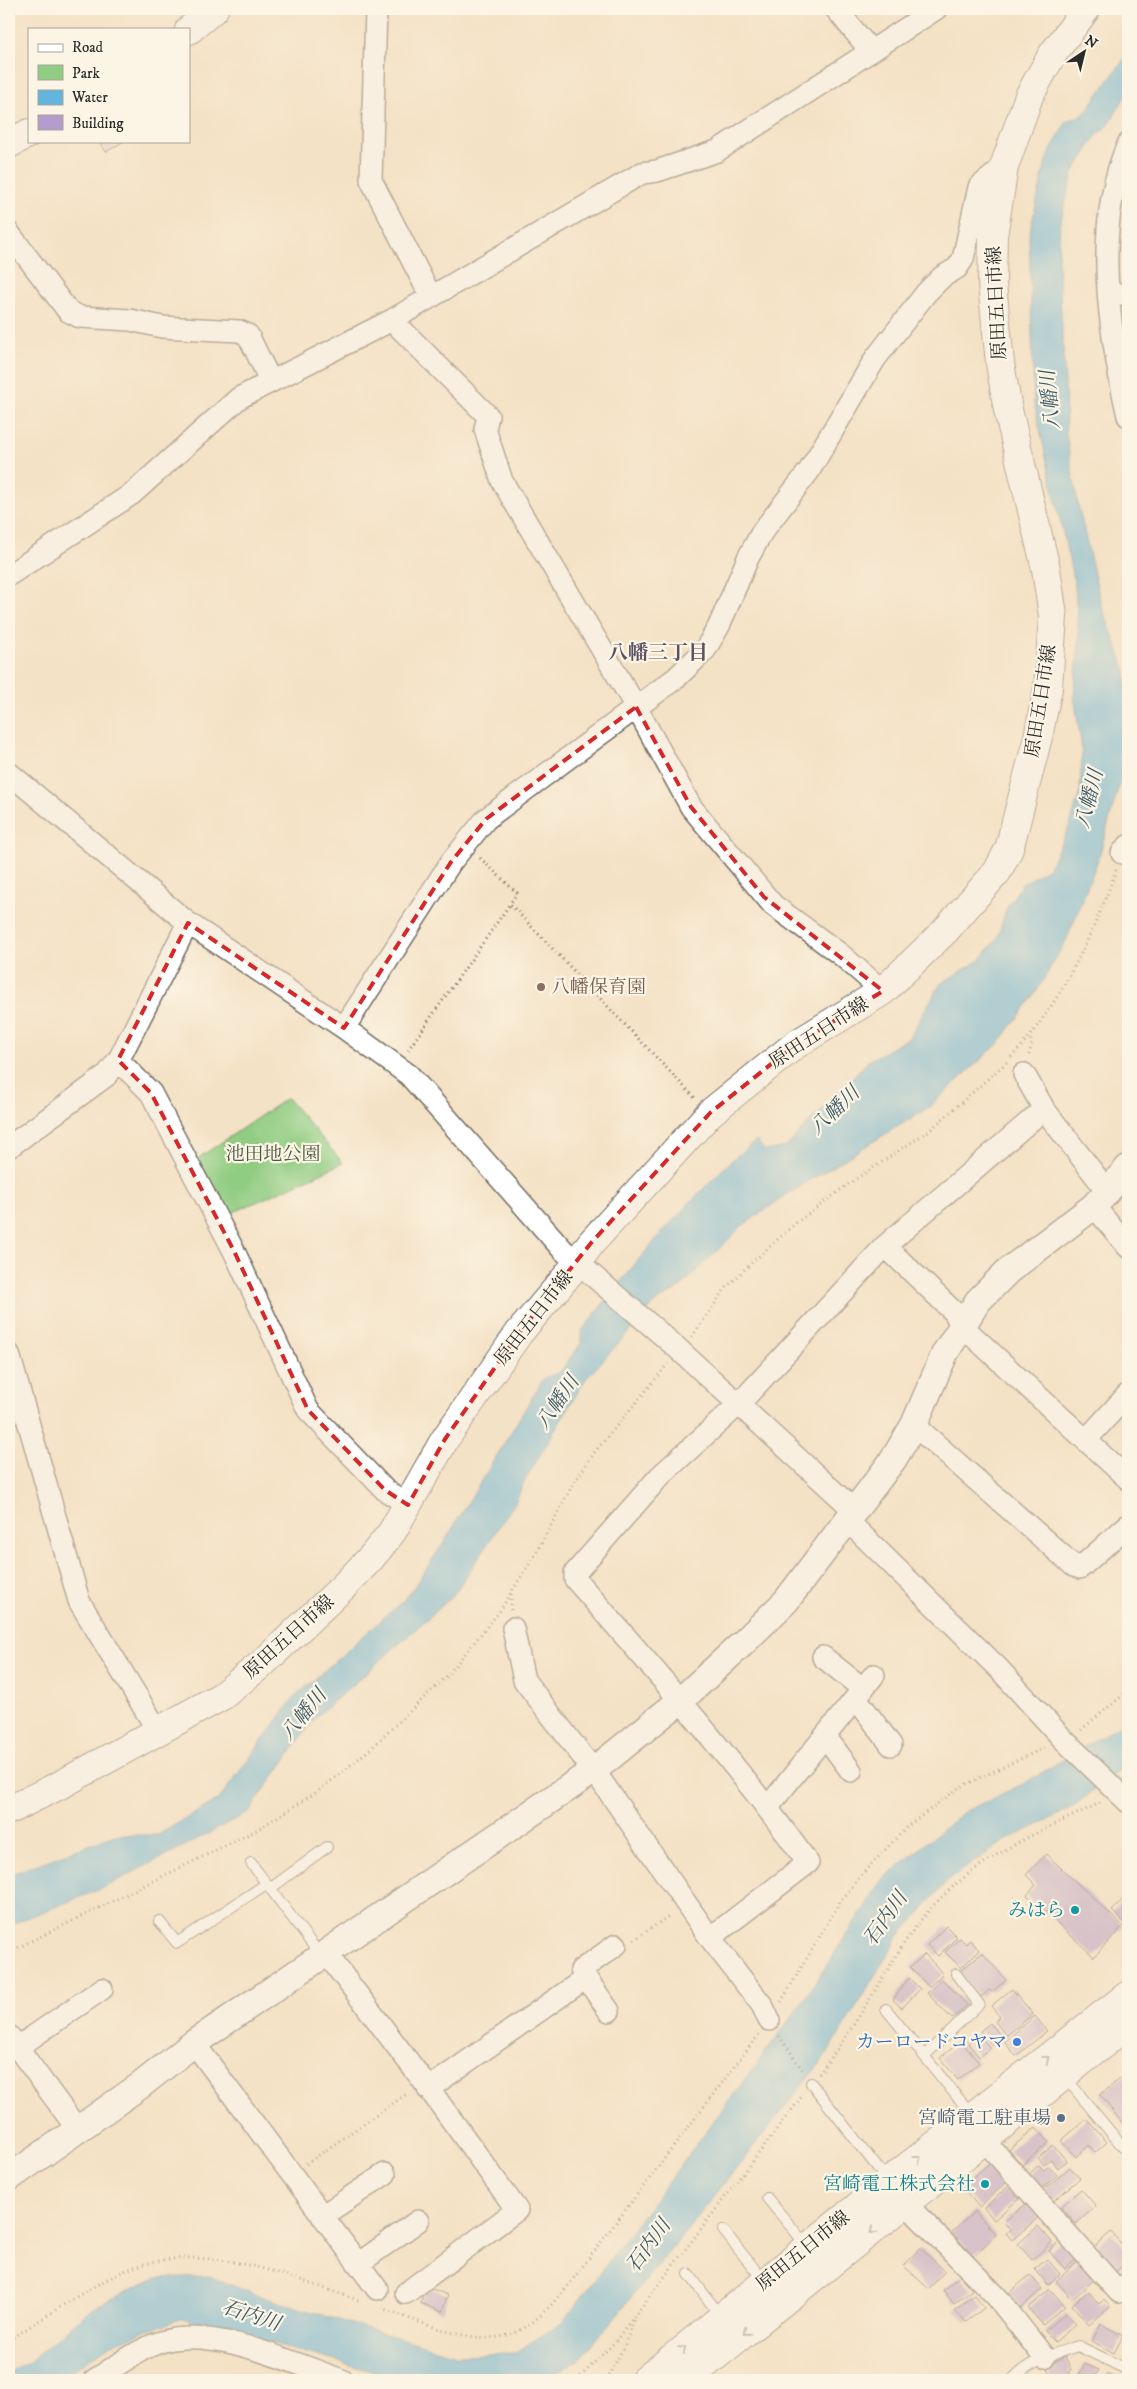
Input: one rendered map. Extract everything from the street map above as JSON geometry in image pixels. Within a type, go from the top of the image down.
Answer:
[{"type":"main road","points":[[190,29],[214,9]]},
{"type":"main road","name":"原田五日市線","points":[[9,1810],[62,1784],[222,1696],[264,1662],[371,1558],[397,1525],[445,1439],[513,1342],[581,1265],[592,1243],[710,1113],[796,1045],[883,991],[946,930],[997,872],[1009,849],[1027,785],[1048,688],[1053,616],[1046,569],[1008,410],[1000,363],[992,284],[993,236],[1004,167],[1029,96],[1052,55],[1086,9]]},
{"type":"main road","points":[[9,144],[28,134]]},
{"type":"main road","name":"原田五日市線","points":[[686,2380],[897,2192],[973,2116],[1128,1995]]},
{"type":"main road","name":"原田五日市線","points":[[645,2380],[808,2248],[985,2140],[1128,2024]]},
{"type":"street","points":[[376,9],[371,180],[431,297]]},
{"type":"street","points":[[836,9],[870,50]]},
{"type":"street","points":[[9,575],[132,494],[228,406],[392,320],[642,173],[657,171],[717,151],[870,50],[936,9]]},
{"type":"street","points":[[1128,144],[1111,203],[1108,250],[1119,294],[1113,329],[1128,416]]},
{"type":"street","points":[[344,1028],[451,862],[486,819],[676,678],[705,650],[719,626],[748,558],[762,532],[809,471],[875,359],[926,293],[942,277],[956,268],[963,259],[979,187],[1004,167]]},
{"type":"street","points":[[9,233],[68,311],[80,317],[130,320],[162,327],[240,331],[248,335],[271,382]]},
{"type":"street","points":[[392,320],[488,416],[485,429],[502,481],[636,707],[691,807],[764,897],[796,923],[840,954],[883,991]]},
{"type":"street","points":[[9,773],[188,923],[398,1065],[508,1185],[563,1250],[678,1350],[854,1510]]},
{"type":"street","points":[[9,1147],[106,1076],[118,1060],[188,923]]},
{"type":"street","points":[[118,1060],[151,1093],[234,1251],[308,1410],[385,1490],[408,1505]]},
{"type":"street","points":[[1024,1074],[1101,1199],[1128,1247]]},
{"type":"street","points":[[710,1938],[808,1863],[768,1807],[681,1700],[574,1579],[575,1573],[660,1476],[738,1405],[885,1246],[1044,1109]]},
{"type":"street","points":[[9,2178],[141,2085],[194,2043],[592,1771],[681,1700],[786,1601],[893,1460],[914,1425],[946,1353],[978,1301],[1008,1271],[1101,1199],[1128,1168]]},
{"type":"street","points":[[885,1246],[954,1312],[962,1326],[1128,1479]]},
{"type":"street","points":[[9,1354],[78,1601],[158,1730]]},
{"type":"street","points":[[1086,1440],[1128,1394]]},
{"type":"street","points":[[914,1425],[1074,1566],[1080,1568],[1128,1525]]},
{"type":"street","points":[[854,1510],[851,1524],[999,1669],[1068,1743],[1124,1798]]},
{"type":"street","points":[[513,1628],[524,1680],[592,1771],[710,1938],[762,2005],[774,2028]]},
{"type":"street","points":[[823,1657],[864,1687],[891,1744]]},
{"type":"street","points":[[768,1807],[864,1687]]},
{"type":"street","points":[[825,1736],[851,1771]]},
{"type":"street","points":[[608,2011],[581,1970],[624,1944]]},
{"type":"street","points":[[324,1954],[426,2085],[517,2210],[406,2293]]},
{"type":"street","points":[[426,2085],[586,1978]]},
{"type":"street","points":[[78,2130],[13,2042],[102,1989]]},
{"type":"street","points":[[194,2043],[358,2264],[373,2299]]},
{"type":"street","points":[[985,2140],[1119,2292],[1128,2283]]},
{"type":"street","points":[[322,2216],[385,2174]]},
{"type":"street","points":[[897,2192],[998,2297],[1044,2357]]},
{"type":"street","points":[[358,2264],[418,2221]]},
{"type":"street","points":[[94,2380],[147,2349],[165,2341],[188,2339],[216,2340],[250,2348],[342,2380]]},
{"type":"lane","points":[[159,1921],[177,1944],[328,1847]]},
{"type":"lane","points":[[251,1863],[324,1954]]},
{"type":"lane","points":[[924,2056],[979,2004],[956,1974]]},
{"type":"lane","points":[[886,2009],[973,2116]]},
{"type":"lane","points":[[1064,2076],[1128,2152]]},
{"type":"lane","points":[[810,2081],[897,2192]]},
{"type":"lane","points":[[767,2198],[808,2248]]},
{"type":"lane","points":[[723,2230],[766,2282]]},
{"type":"lane","points":[[689,2274],[722,2318]]},
{"type":"lane","points":[[1012,2380],[1018,2373],[1044,2357],[1078,2346],[1128,2370]]},
{"type":"path","points":[[398,1065],[517,893],[465,844]]},
{"type":"path","points":[[9,1952],[255,1831],[317,1792],[368,1751],[446,1677],[499,1612],[536,1555],[572,1486],[594,1453],[725,1289],[746,1267],[796,1223],[850,1183],[929,1131],[980,1088],[1018,1050],[1051,1004],[1081,953],[1125,849]]},
{"type":"path","points":[[510,904],[710,1113]]},
{"type":"path","points":[[9,2340],[114,2275],[143,2264],[172,2259],[225,2260],[373,2299],[458,2334],[491,2337],[508,2335],[538,2317],[567,2287],[774,2028],[840,1902],[862,1874],[908,1826],[960,1787],[1068,1743],[1080,1730],[1128,1691]]},
{"type":"path","points":[[577,2380],[614,2343],[636,2315],[810,2081],[848,2035],[898,1951],[946,1893],[982,1863],[998,1854],[1124,1798]]},
{"type":"path","points":[[624,1944],[686,1904]]},
{"type":"path","points":[[774,2028],[810,2081]]},
{"type":"path","points":[[292,2175],[426,2085]]},
{"type":"path","points":[[606,2380],[624,2347],[636,2315]]},
{"type":"highlighted area","points":[[636,707],[691,807],[764,897],[883,991],[795,1045],[710,1113],[591,1243],[519,1333],[445,1439],[408,1505],[385,1490],[308,1410],[234,1251],[151,1093],[118,1060],[188,923],[344,1028],[451,862],[486,819]]},
{"type":"green space","name":"池田地公園","points":[[287,1098],[343,1163],[223,1217],[194,1161]]},
{"type":"water","name":"八幡川","points":[[1128,54],[1128,92],[1108,126],[1097,135],[1073,173],[1060,224],[1058,260],[1066,435],[1078,504],[1101,604],[1126,671],[1128,754],[1099,857],[1067,939],[1035,994],[1000,1042],[928,1108],[791,1192],[742,1226],[681,1287],[656,1302],[585,1380],[524,1482],[516,1501],[453,1596],[314,1719],[248,1813],[101,1889],[9,1925],[9,1875],[115,1835],[158,1835],[219,1799],[295,1697],[407,1597],[443,1544],[544,1378],[560,1372],[582,1342],[581,1332],[656,1239],[688,1204],[743,1151],[757,1141],[765,1151],[786,1147],[868,1061],[909,1038],[940,984],[980,960],[997,939],[1007,907],[1022,884],[1049,868],[1070,825],[1080,792],[1082,750],[1074,696],[1079,642],[1075,587],[1034,403],[1029,236],[1046,160],[1066,122],[1084,114]]},
{"type":"water","name":"石内川","points":[[1128,1720],[1128,1764],[1068,1810],[1005,1841],[948,1880],[897,1939],[828,2053],[693,2223],[580,2359],[546,2380],[403,2380],[182,2318],[111,2344],[59,2380],[9,2380],[9,2372],[29,2362],[94,2307],[156,2278],[209,2276],[259,2296],[456,2355],[515,2353],[564,2321],[800,2006],[883,1879],[964,1812],[1025,1783]]},
{"type":"building","points":[[100,142],[122,142],[106,152]]},
{"type":"building","name":"みはら","points":[[1046,1854],[1123,1926],[1094,1957],[1027,1895],[1036,1885],[1026,1875]]},
{"type":"building","points":[[1128,1896],[1128,1926],[1112,1911]]},
{"type":"building","points":[[946,1926],[957,1937],[938,1956],[927,1945]]},
{"type":"building","points":[[960,1938],[966,1944],[970,1940],[979,1950],[961,1968],[945,1952]]},
{"type":"building","points":[[982,1953],[1006,1980],[992,1992],[989,1990],[981,1997],[959,1972]]},
{"type":"building","points":[[925,1954],[943,1974],[929,1987],[910,1967]]},
{"type":"building","points":[[909,1978],[920,1989],[902,2008],[893,2000]]},
{"type":"building","points":[[942,1979],[967,2005],[952,2019],[927,1993]]},
{"type":"building","points":[[1012,1989],[1033,2014],[1006,2036],[995,2021],[1000,2017],[991,2006]]},
{"type":"building","points":[[1035,2016],[1047,2031],[1016,2056],[1004,2042]]},
{"type":"building","points":[[990,2023],[1002,2037],[992,2045],[980,2031]]},
{"type":"building","points":[[978,2034],[990,2048],[979,2057],[968,2043]]},
{"type":"building","points":[[961,2041],[979,2063],[958,2080],[940,2058]]},
{"type":"building","points":[[1126,2074],[1128,2076],[1128,2130],[1100,2095]]},
{"type":"building","points":[[1086,2119],[1107,2142],[1095,2153],[1089,2145],[1076,2157],[1061,2141]]},
{"type":"building","points":[[1036,2127],[1049,2142],[1022,2165],[1009,2150]]},
{"type":"building","points":[[1053,2145],[1067,2161],[1058,2168],[1051,2159],[1044,2165],[1038,2158]]},
{"type":"building","name":"宮崎電工株式会社","points":[[991,2162],[1008,2181],[979,2207],[962,2187]]},
{"type":"building","points":[[1039,2165],[1044,2170],[1049,2166],[1057,2175],[1039,2191],[1026,2177]]},
{"type":"building","points":[[1070,2167],[1080,2178],[1049,2205],[1039,2194]]},
{"type":"building","points":[[1010,2185],[1021,2197],[994,2220],[984,2208]]},
{"type":"building","points":[[1081,2189],[1096,2206],[1076,2224],[1061,2207]]},
{"type":"building","points":[[1027,2203],[1039,2217],[1012,2240],[1006,2233],[1010,2230],[1004,2222]]},
{"type":"building","points":[[975,2211],[996,2235],[973,2256],[952,2232]]},
{"type":"building","points":[[1038,2226],[1052,2242],[1032,2260],[1018,2244]]},
{"type":"building","points":[[1111,2232],[1128,2251],[1128,2261],[1114,2273],[1092,2249]]},
{"type":"building","points":[[1062,2240],[1078,2258],[1065,2269],[1049,2251]]},
{"type":"building","points":[[920,2248],[945,2271],[929,2289],[904,2266]]},
{"type":"building","points":[[1047,2259],[1060,2274],[1048,2285],[1035,2269]]},
{"type":"building","points":[[1080,2260],[1096,2278],[1072,2299],[1056,2281]]},
{"type":"building","points":[[1030,2275],[1042,2289],[1021,2308],[1009,2293]]},
{"type":"building","points":[[960,2276],[972,2290],[954,2304],[943,2290]]},
{"type":"building","points":[[426,2287],[448,2295],[442,2312],[420,2303]]},
{"type":"building","points":[[1050,2289],[1065,2306],[1043,2325],[1028,2308]]},
{"type":"building","points":[[1088,2291],[1099,2304],[1104,2300],[1110,2307],[1089,2325],[1072,2305]]},
{"type":"building","points":[[974,2295],[984,2308],[966,2322],[955,2310]]},
{"type":"building","points":[[1066,2313],[1076,2324],[1055,2342],[1045,2331]]},
{"type":"building","points":[[1101,2324],[1123,2336],[1114,2353],[1092,2341]]},
{"type":"building","points":[[1065,2357],[1071,2370],[1068,2372],[1072,2380],[1053,2380],[1046,2366]]},
{"type":"building","points":[[1085,2364],[1099,2370],[1094,2380],[1076,2380]]},
{"type":"building","points":[[1031,2374],[1035,2380],[1022,2380]]},
{"type":"building","points":[[1107,2374],[1120,2380],[1104,2380]]},
{"type":"place","name":"八幡保育園","points":[[541,987]]},
{"type":"place","name":"みはら","points":[[1075,1910]]},
{"type":"place","name":"カーロードコヤマ","points":[[1017,2042]]},
{"type":"place","name":"宮崎電工駐車場","points":[[1061,2118]]},
{"type":"place","name":"宮崎電工株式会社","points":[[985,2184]]},
{"type":"district","name":"八幡三丁目","points":[[658,653]]}]
